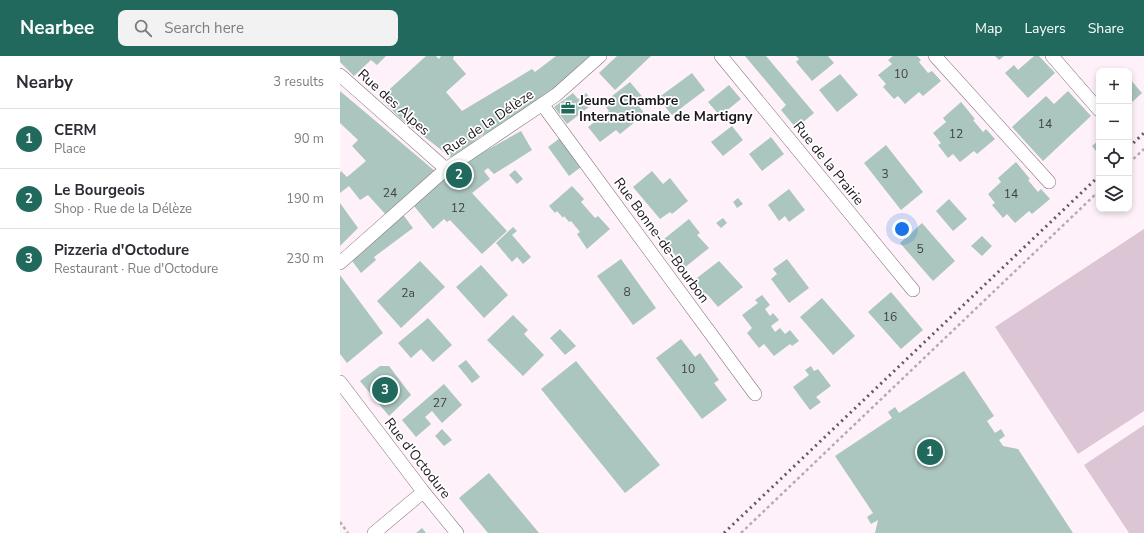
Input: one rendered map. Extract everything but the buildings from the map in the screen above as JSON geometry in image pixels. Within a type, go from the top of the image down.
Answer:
[{"type":"street","name":"Rue de la Délèze","points":[[340,263],[446,169],[570,84],[600,56]]},
{"type":"street","name":"Rue de la Prairie","points":[[721,56],[913,290]]},
{"type":"street","points":[[934,56],[1049,182]]},
{"type":"street","points":[[1052,56],[1096,107]]},
{"type":"street","name":"Rue des Alpes","points":[[340,75],[446,169]]},
{"type":"street","name":"Rue Bonne-de-Bourbon","points":[[542,104],[755,394]]},
{"type":"street","name":"Rue d'Octodure","points":[[340,382],[423,492],[457,533]]},
{"type":"street","points":[[374,533],[423,492]]},
{"type":"path","points":[[1132,160],[1144,149]]},
{"type":"path","points":[[741,533],[1096,194]]},
{"type":"path","points":[[340,522],[348,533]]},
{"type":"shaded area","points":[[1144,229],[1144,411],[1078,454],[995,327]]},
{"type":"shaded area","points":[[1144,425],[1144,533],[1129,533],[1084,465]]},
{"type":"railway","points":[[1132,144],[1144,133]]},
{"type":"railway","points":[[724,533],[1096,179]]},
{"type":"place","name":"Jeune Chambre Internationale de Martigny","points":[[568,108]]},
{"type":"place","name":"Le Bourgeois","points":[[459,175]]},
{"type":"place","name":"Pizzeria d'Octodure","points":[[385,390]]},
{"type":"place","name":"CERM","points":[[930,452]]}]
